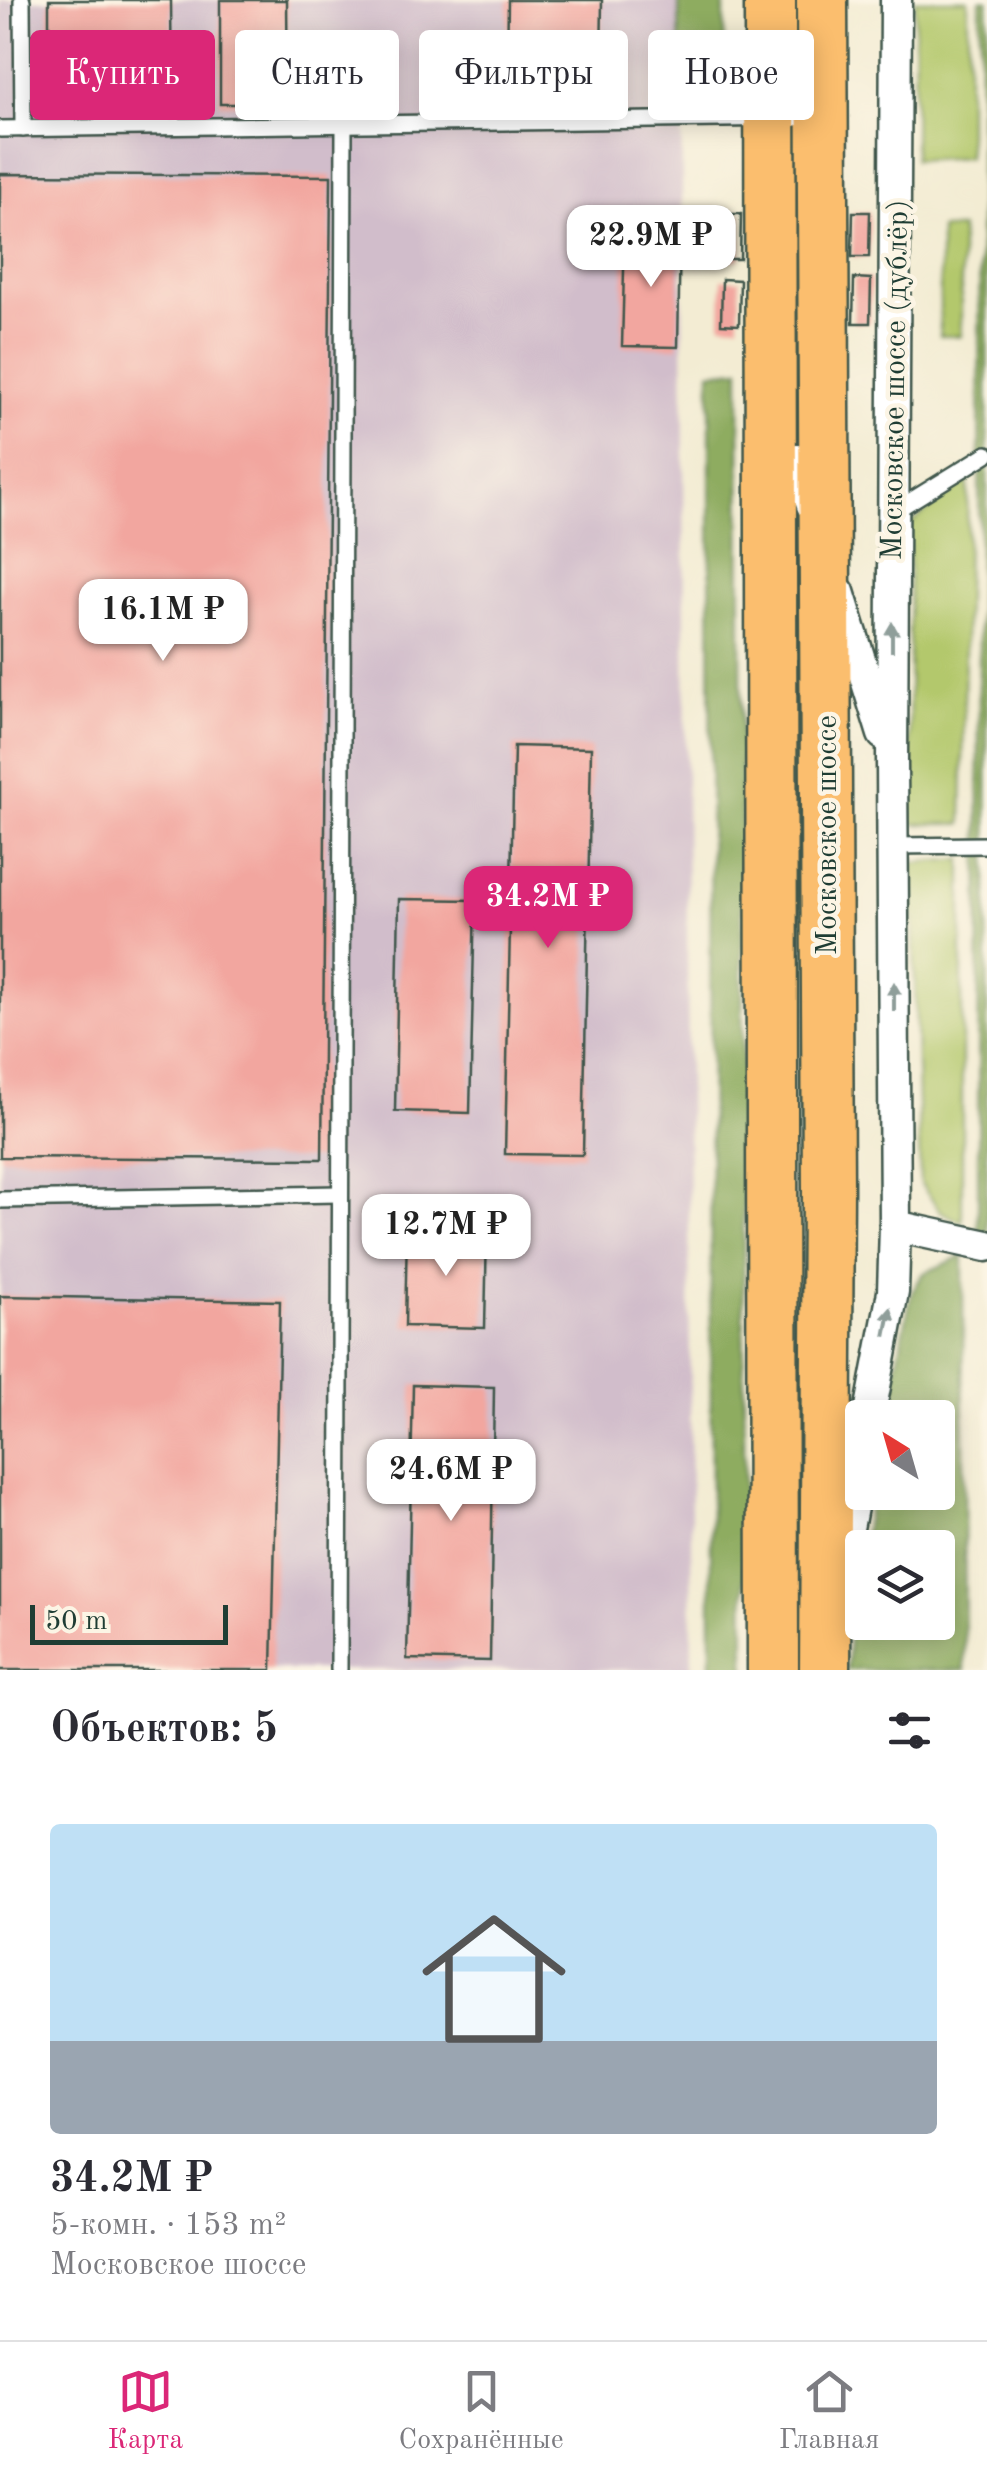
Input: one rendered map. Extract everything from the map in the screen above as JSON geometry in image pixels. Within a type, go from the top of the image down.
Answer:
[{"type":"main road","name":"Московское шоссе","points":[[770,0],[774,30]]},
{"type":"main road","name":"Московское шоссе","points":[[794,30],[797,0]]},
{"type":"main road","name":"Московское шоссе","points":[[818,1664],[828,1190],[822,0]]},
{"type":"main road","name":"Московское шоссе","points":[[784,120],[797,459],[818,1664]]},
{"type":"main road","name":"Московское шоссе","points":[[772,1670],[784,120]]},
{"type":"street","name":"Московское шоссе (дублёр)","points":[[873,1400],[893,1292],[895,1226],[892,761],[896,0]]},
{"type":"street","name":"Московское шоссе (дублёр)","points":[[797,459],[892,761]]},
{"type":"street","points":[[895,1226],[987,1246]]},
{"type":"street","points":[[818,1664],[850,1510]]},
{"type":"lane","points":[[22,0],[23,128]]},
{"type":"lane","points":[[0,129],[648,120]]},
{"type":"lane","points":[[339,1670],[344,124]]},
{"type":"lane","points":[[893,512],[987,454]]},
{"type":"lane","points":[[894,846],[987,846]]},
{"type":"lane","points":[[0,1200],[339,1194]]},
{"type":"shaded area","points":[[0,0],[681,0],[681,30],[648,30],[648,120],[682,120],[692,1670],[0,1670]]},
{"type":"green space","points":[[679,0],[724,0],[724,30],[679,30]]},
{"type":"green space","points":[[915,0],[968,0],[968,157],[914,160]]},
{"type":"green space","points":[[980,0],[987,0],[987,1246],[978,1243]]},
{"type":"green space","points":[[940,229],[961,229],[961,336],[940,336]]},
{"type":"green space","points":[[740,369],[745,1670],[711,1670],[710,372]]},
{"type":"green space","points":[[968,479],[962,824],[910,824],[909,525]]},
{"type":"green space","points":[[962,859],[962,1222],[940,1211],[920,1183],[912,863]]},
{"type":"green space","points":[[963,1256],[965,1670],[847,1670],[849,1640],[955,1640],[955,1530],[864,1530],[868,1510],[955,1510],[955,1400],[890,1400],[912,1291],[924,1273]]},
{"type":"building","points":[[49,0],[171,0],[171,30],[49,30]]},
{"type":"building","points":[[220,0],[287,0],[287,30],[235,30],[235,104],[220,104]]},
{"type":"building","points":[[508,0],[602,0],[602,30],[508,30]]},
{"type":"building","points":[[0,174],[331,176],[322,1159],[0,1157]]},
{"type":"building","points":[[853,212],[870,212],[869,257],[852,257]]},
{"type":"building","points":[[723,214],[741,214],[740,259],[722,259]]},
{"type":"building","points":[[625,232],[680,233],[678,347],[622,346]]},
{"type":"building","points":[[854,278],[871,279],[870,323],[853,323]]},
{"type":"building","points":[[722,279],[740,280],[739,325],[721,324]]},
{"type":"building","points":[[514,746],[591,748],[583,1155],[505,1154]]},
{"type":"building","points":[[399,899],[475,900],[470,1113],[395,1111]]},
{"type":"building","points":[[407,1230],[487,1231],[485,1328],[405,1326]]},
{"type":"building","points":[[0,1296],[280,1301],[272,1670],[0,1670]]},
{"type":"building","points":[[413,1385],[494,1387],[490,1661],[407,1659]]}]
